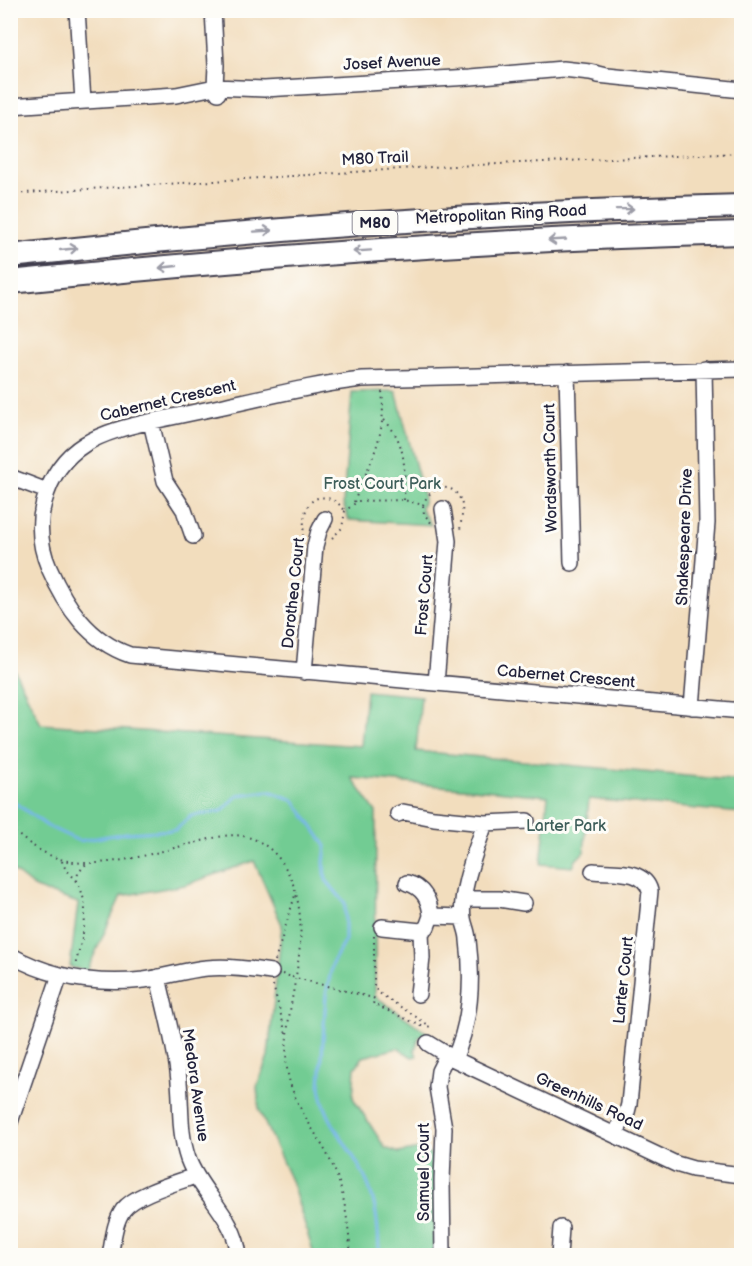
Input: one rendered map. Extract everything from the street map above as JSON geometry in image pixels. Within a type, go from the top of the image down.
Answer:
[{"type":"highway","name":"Metropolitan Ring Road","points":[[10,255],[164,239],[346,225],[606,209],[741,206]]},
{"type":"highway","name":"Metropolitan Ring Road","points":[[10,282],[237,260],[460,244],[741,233]]},
{"type":"street","points":[[77,10],[83,101]]},
{"type":"street","points":[[213,10],[218,89]]},
{"type":"street","name":"Josef Avenue","points":[[10,105],[176,95],[203,96],[218,89],[241,94],[264,89],[523,73],[607,76],[741,90]]},
{"type":"street","name":"Shakespeare Drive","points":[[692,706],[706,532],[704,369]]},
{"type":"street","name":"Cabernet Crescent","points":[[741,369],[381,377],[344,381],[119,429],[90,440],[67,459],[47,491],[40,525],[44,554],[66,600],[86,629],[117,651],[144,657],[741,711]]},
{"type":"street","name":"Wordsworth Court","points":[[567,373],[572,563]]},
{"type":"street","points":[[151,422],[165,481],[184,510],[193,536]]},
{"type":"street","points":[[10,477],[47,491]]},
{"type":"street","name":"Frost Court","points":[[436,683],[448,541],[443,509]]},
{"type":"street","name":"Dorothea Court","points":[[304,672],[315,546],[325,519]]},
{"type":"street","points":[[398,814],[403,812],[434,818],[485,823],[527,821]]},
{"type":"street","name":"Samuel Court","points":[[443,1256],[444,1128],[437,1087],[439,1071],[451,1057],[467,1026],[470,990],[468,940],[463,917],[464,899],[470,868],[485,823]]},
{"type":"street","name":"Larter Court","points":[[593,871],[634,874],[646,881],[650,891],[629,1104],[615,1134]]},
{"type":"street","points":[[381,927],[421,931],[427,927],[431,916],[430,907],[421,890],[407,883]]},
{"type":"street","points":[[464,899],[499,898],[524,903]]},
{"type":"street","points":[[431,916],[463,917]]},
{"type":"street","points":[[418,994],[422,958],[421,931]]},
{"type":"street","points":[[10,955],[37,968],[97,981],[118,982],[208,968],[271,972]]},
{"type":"street","points":[[10,1122],[66,976]]},
{"type":"street","name":"Medora Avenue","points":[[158,977],[178,1071],[183,1142],[195,1176],[229,1222],[239,1256]]},
{"type":"street","name":"Greenhills Road","points":[[427,1035],[451,1057],[685,1167],[741,1175]]},
{"type":"street","points":[[110,1256],[119,1218],[130,1204],[195,1176]]},
{"type":"street","points":[[559,1256],[561,1228]]},
{"type":"path","name":"M80 Trail","points":[[10,194],[432,167],[741,153]]},
{"type":"path","points":[[329,541],[342,528],[345,511],[354,502],[376,452],[384,420],[382,390]]},
{"type":"path","points":[[384,420],[398,438],[404,458],[405,500]]},
{"type":"path","points":[[434,528],[424,514],[423,505],[427,495],[443,488],[454,492],[461,501],[460,530]]},
{"type":"path","points":[[303,543],[306,510],[313,501],[325,497],[334,500],[345,511]]},
{"type":"path","points":[[354,502],[405,500],[423,505]]},
{"type":"path","points":[[62,860],[63,866],[76,881],[86,912],[84,932],[66,976]]},
{"type":"path","points":[[76,881],[78,873],[87,863]]},
{"type":"path","points":[[287,1036],[271,972],[276,972],[275,960],[296,892]]},
{"type":"path","points":[[292,977],[373,998],[375,999],[373,1004],[427,1035],[430,1026],[379,993],[374,987],[374,930],[381,927]]},
{"type":"green space","name":"Frost Court Park","points":[[396,391],[424,498],[421,509],[431,525],[349,520],[343,504],[352,392]]},
{"type":"green space","name":"Larter Park","points":[[10,661],[41,724],[361,746],[366,691],[421,696],[416,751],[741,781],[741,813],[589,799],[584,852],[573,867],[541,864],[548,796],[352,778],[376,812],[375,996],[429,1034],[419,1037],[415,1051],[417,1056],[412,1057],[398,1048],[363,1057],[355,1068],[353,1098],[385,1148],[399,1153],[419,1149],[438,1157],[438,1255],[314,1255],[292,1183],[259,1110],[257,1087],[268,1056],[282,925],[254,861],[185,885],[121,896],[87,971],[70,967],[78,903],[35,888],[11,869]]},
{"type":"waterway","points":[[10,799],[47,826],[79,841],[126,833],[175,830],[191,816],[222,811],[238,795],[269,791],[294,800],[326,846],[324,862],[326,880],[345,903],[345,940],[333,962],[326,994],[320,1087],[328,1114],[369,1187],[377,1221],[379,1256]]}]
